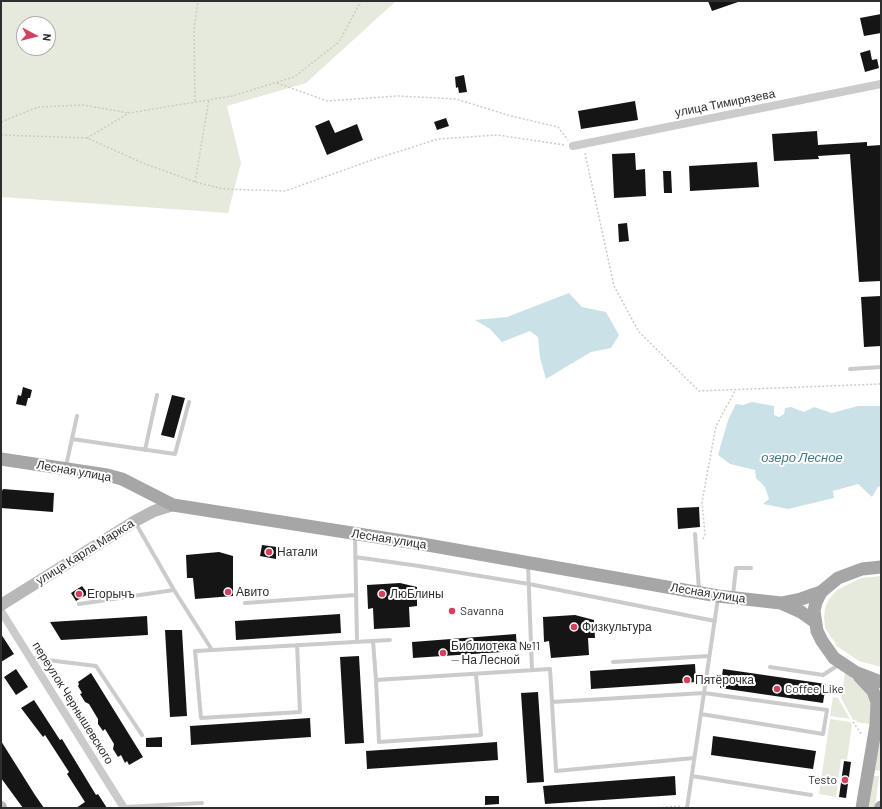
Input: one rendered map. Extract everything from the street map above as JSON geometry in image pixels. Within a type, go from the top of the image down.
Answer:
[{"type":"main road","name":"Лесная улица","points":[[1,459],[107,475],[122,479],[173,505],[355,533],[718,596],[782,603],[801,600],[821,592],[838,578],[862,569],[881,567]]},
{"type":"main road","name":"улица Карла Маркса","points":[[2,605],[135,521],[154,511],[173,505]]},
{"type":"main road","points":[[821,592],[816,602],[815,622],[822,641],[840,663],[855,672],[881,682]]},
{"type":"main road","name":"Лесная улица","points":[[782,603],[815,622]]},
{"type":"main road","points":[[855,672],[873,691],[877,702],[876,724],[862,808]]},
{"type":"street","name":"улица Тимирязева","points":[[573,146],[881,84]]},
{"type":"street","name":"переулок Чернышевского","points":[[2,605],[30,658],[124,808]]},
{"type":"lane","points":[[850,369],[881,367]]},
{"type":"lane","points":[[145,450],[157,395]]},
{"type":"lane","points":[[72,439],[176,454],[189,402]]},
{"type":"lane","points":[[66,469],[77,416]]},
{"type":"lane","points":[[135,521],[174,590],[212,650]]},
{"type":"lane","points":[[355,533],[357,642]]},
{"type":"lane","points":[[695,534],[699,592]]},
{"type":"lane","points":[[355,557],[528,584],[715,620]]},
{"type":"lane","points":[[528,562],[532,670]]},
{"type":"lane","points":[[733,597],[736,568],[751,568]]},
{"type":"lane","points":[[79,604],[174,590]]},
{"type":"lane","points":[[245,602],[355,596]]},
{"type":"lane","points":[[687,807],[718,596]]},
{"type":"lane","points":[[297,646],[300,712],[201,718],[195,651],[390,640]]},
{"type":"lane","points":[[374,641],[379,742],[481,735],[476,674]]},
{"type":"lane","points":[[612,662],[709,656]]},
{"type":"lane","points":[[30,658],[96,666],[142,735]]},
{"type":"lane","points":[[770,667],[824,675],[840,663]]},
{"type":"lane","points":[[376,680],[550,669],[556,771],[694,758]]},
{"type":"lane","points":[[552,702],[704,693],[827,710],[823,734],[701,714]]},
{"type":"lane","points":[[692,776],[810,795]]},
{"type":"lane","points":[[124,808],[202,803]]},
{"type":"path","points":[[195,102],[194,30],[198,1]]},
{"type":"path","points":[[1,122],[38,107],[83,105],[129,112],[232,96],[294,78],[339,42],[361,1]]},
{"type":"path","points":[[277,83],[327,101],[398,96],[456,99],[511,116],[558,127],[573,146]]},
{"type":"path","points":[[194,182],[209,99]]},
{"type":"path","points":[[87,138],[129,112]]},
{"type":"path","points":[[1,135],[87,138],[143,163],[194,182],[224,189],[285,191],[372,160],[438,139],[497,135],[573,146]]},
{"type":"path","points":[[583,144],[614,286],[639,332],[699,391],[881,384]]},
{"type":"path","points":[[705,534],[702,502],[716,426],[735,391]]},
{"type":"path","points":[[654,808],[687,807]]},
{"type":"shaded area","points":[[1,1],[396,1],[306,83],[227,106],[241,163],[228,213],[1,197]]},
{"type":"shaded area","points":[[881,576],[881,667],[859,661],[838,647],[825,628],[824,617],[825,608],[829,599],[837,590],[861,578]]},
{"type":"shaded area","points":[[845,673],[860,683],[871,700],[870,724],[856,722],[857,720],[853,720],[841,698]]},
{"type":"shaded area","points":[[833,697],[838,698],[850,719],[830,716]]},
{"type":"shaded area","points":[[830,719],[850,722],[852,725],[847,760],[841,759],[836,797],[819,794]]},
{"type":"shaded area","points":[[881,728],[881,764],[880,771],[875,770]]},
{"type":"shaded area","points":[[874,776],[879,776],[875,808],[869,808]]},
{"type":"water","points":[[569,293],[582,307],[606,312],[619,335],[611,348],[591,352],[546,379],[540,358],[538,337],[530,331],[502,342],[490,329],[475,320],[507,317]]},
{"type":"water","name":"озеро Лесное","points":[[752,402],[774,406],[774,415],[779,417],[784,414],[785,408],[791,407],[804,412],[814,407],[832,413],[858,406],[881,406],[881,486],[878,487],[872,497],[858,484],[833,491],[834,498],[788,509],[763,504],[769,499],[765,487],[756,478],[755,470],[730,464],[718,455],[728,420],[736,404],[743,405]]},
{"type":"building","points":[[708,1],[738,1],[738,2],[712,11]]},
{"type":"building","points":[[881,14],[881,33],[864,36],[860,18]]},
{"type":"building","points":[[870,50],[872,60],[877,59],[879,68],[865,72],[860,53]]},
{"type":"building","points":[[464,75],[467,92],[459,93],[458,87],[456,88],[455,77]]},
{"type":"building","points":[[635,101],[638,120],[581,129],[578,111]]},
{"type":"building","points":[[446,118],[449,126],[437,130],[434,122]]},
{"type":"building","points":[[329,120],[335,133],[357,124],[363,140],[327,155],[315,126]]},
{"type":"building","points":[[817,131],[818,145],[867,142],[867,146],[881,145],[881,281],[859,282],[850,154],[818,156],[819,159],[774,161],[772,134]]},
{"type":"building","points":[[635,153],[636,170],[645,169],[646,196],[614,198],[612,154]]},
{"type":"building","points":[[757,162],[759,187],[690,191],[689,166]]},
{"type":"building","points":[[663,171],[671,171],[672,193],[664,193]]},
{"type":"building","points":[[627,223],[629,241],[619,242],[618,224]]},
{"type":"building","points":[[881,296],[881,346],[864,347],[861,297]]},
{"type":"building","points":[[23,387],[32,390],[26,406],[16,404],[18,395],[21,396]]},
{"type":"building","points":[[172,395],[185,398],[174,438],[161,435]]},
{"type":"building","points":[[3,489],[54,493],[53,512],[1,508],[1,493]]},
{"type":"building","points":[[699,507],[700,527],[678,529],[677,508]]},
{"type":"building","name":"Натали","points":[[262,545],[277,547],[276,559],[260,556]]},
{"type":"building","points":[[219,552],[233,556],[233,596],[195,599],[193,578],[187,578],[186,555]]},
{"type":"building","points":[[400,583],[417,587],[417,606],[409,607],[410,627],[374,629],[373,608],[368,609],[367,585]]},
{"type":"building","name":"Егорычъ","points":[[82,586],[88,594],[76,601],[71,593]]},
{"type":"building","points":[[340,614],[341,633],[236,640],[235,621]]},
{"type":"building","points":[[575,615],[594,620],[595,638],[588,638],[589,655],[551,658],[549,641],[544,642],[543,617]]},
{"type":"building","points":[[147,616],[148,635],[61,640],[50,622]]},
{"type":"building","points":[[165,630],[182,630],[187,716],[170,717]]},
{"type":"building","points":[[1,634],[14,654],[1,662]]},
{"type":"building","points":[[516,634],[517,651],[413,658],[412,642]]},
{"type":"building","points":[[359,656],[364,743],[345,744],[340,657]]},
{"type":"building","points":[[695,664],[696,682],[591,689],[590,671]]},
{"type":"building","points":[[16,669],[28,687],[16,695],[4,677]]},
{"type":"building","points":[[723,669],[826,684],[823,703],[720,688]]},
{"type":"building","points":[[91,673],[143,757],[129,765],[127,761],[125,763],[121,755],[118,757],[113,749],[114,744],[105,729],[103,731],[98,724],[98,719],[89,704],[85,702],[80,694],[82,693],[78,686],[78,682]]},
{"type":"building","points":[[538,692],[544,782],[527,783],[521,693]]},
{"type":"building","points":[[34,700],[60,740],[62,739],[96,795],[98,794],[107,808],[76,808],[85,802],[67,774],[69,772],[45,735],[43,737],[21,708]]},
{"type":"building","points":[[310,718],[311,737],[191,745],[190,726]]},
{"type":"building","points":[[713,736],[816,751],[813,769],[711,755]]},
{"type":"building","points":[[162,737],[162,747],[146,747],[146,738]]},
{"type":"building","points":[[1,741],[44,808],[23,808],[1,778]]},
{"type":"building","points":[[497,742],[498,760],[367,769],[366,751]]},
{"type":"building","points":[[844,761],[851,762],[846,798],[839,797]]},
{"type":"building","points":[[675,776],[676,795],[545,804],[543,786]]},
{"type":"building","points":[[485,796],[499,796],[499,804],[485,805]]},
{"type":"place","name":"Натали","points":[[269,552]]},
{"type":"place","name":"Авито","points":[[228,592]]},
{"type":"place","name":"Егорычъ","points":[[79,594]]},
{"type":"place","name":"ЛюБлины","points":[[382,594]]},
{"type":"place","name":"Savanna","points":[[452,611]]},
{"type":"place","name":"Физкультура","points":[[574,627]]},
{"type":"place","name":"Библиотека №11 — На Лесной","points":[[443,653]]},
{"type":"place","name":"Пятёрочка","points":[[687,680]]},
{"type":"place","name":"Coffee Like","points":[[777,689]]},
{"type":"place","name":"Testo","points":[[845,780]]}]
